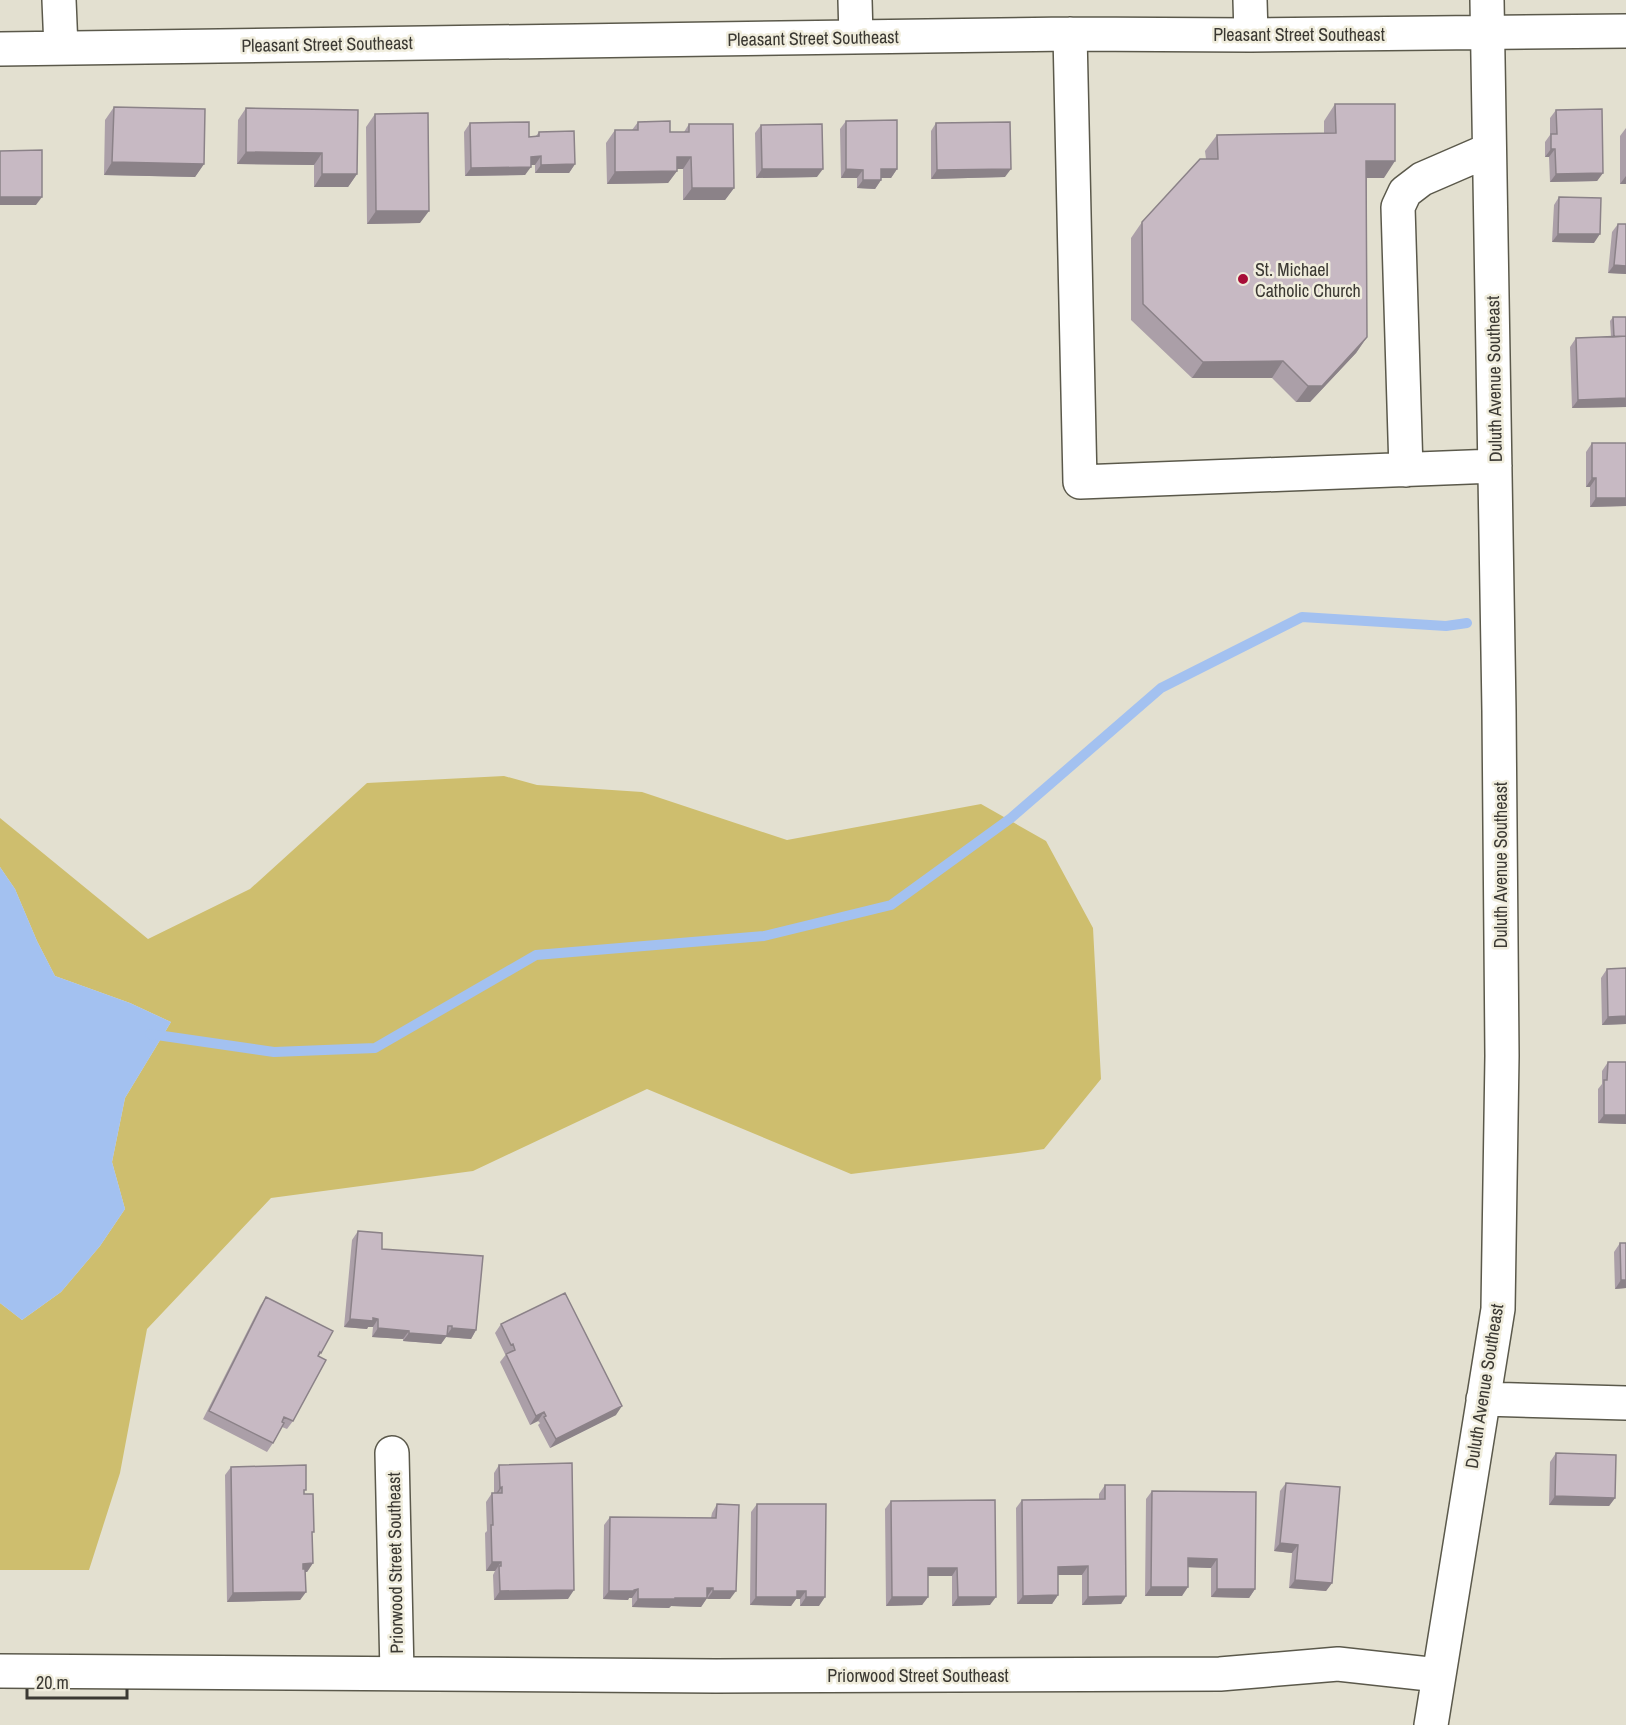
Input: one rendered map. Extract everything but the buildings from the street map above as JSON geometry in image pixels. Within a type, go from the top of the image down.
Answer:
[{"type":"street","points":[[59,0],[61,48]]},
{"type":"street","points":[[855,0],[856,38]]},
{"type":"street","points":[[1250,0],[1251,35]]},
{"type":"street","name":"Duluth Avenue Southeast","points":[[1431,1725],[1498,1309],[1502,1056],[1487,0]]},
{"type":"street","name":"Pleasant Street Southeast","points":[[0,49],[1070,34],[1251,35],[1626,31]]},
{"type":"street","points":[[1070,34],[1080,482],[1495,466]]},
{"type":"street","points":[[1406,470],[1398,207],[1405,192],[1422,178],[1490,150]]},
{"type":"street","points":[[1483,1399],[1626,1403]]},
{"type":"street","name":"Priorwood Street Southeast","points":[[392,1453],[397,1673]]},
{"type":"street","name":"Priorwood Street Southeast","points":[[0,1671],[704,1676],[1208,1674],[1338,1664],[1438,1675]]},
{"type":"shaded area","points":[[504,776],[537,785],[642,792],[787,840],[981,804],[1046,841],[1093,928],[1101,1079],[1044,1149],[1025,1152],[851,1174],[647,1089],[473,1171],[271,1198],[147,1329],[120,1473],[89,1570],[0,1570],[0,1303],[22,1320],[61,1292],[100,1246],[125,1209],[112,1162],[125,1098],[171,1022],[130,1003],[55,976],[15,889],[0,867],[0,818],[148,939],[250,889],[367,783]]},
{"type":"water","points":[[0,867],[15,889],[55,976],[130,1003],[171,1022],[125,1098],[112,1162],[125,1209],[100,1246],[61,1292],[22,1320],[0,1303]]},
{"type":"waterway","points":[[150,1034],[274,1052],[375,1048],[536,955],[764,936],[891,905],[1011,818],[1161,688],[1302,617],[1446,626],[1467,623]]},
{"type":"place","name":"St. Michael Catholic Church","points":[[1243,279]]}]
